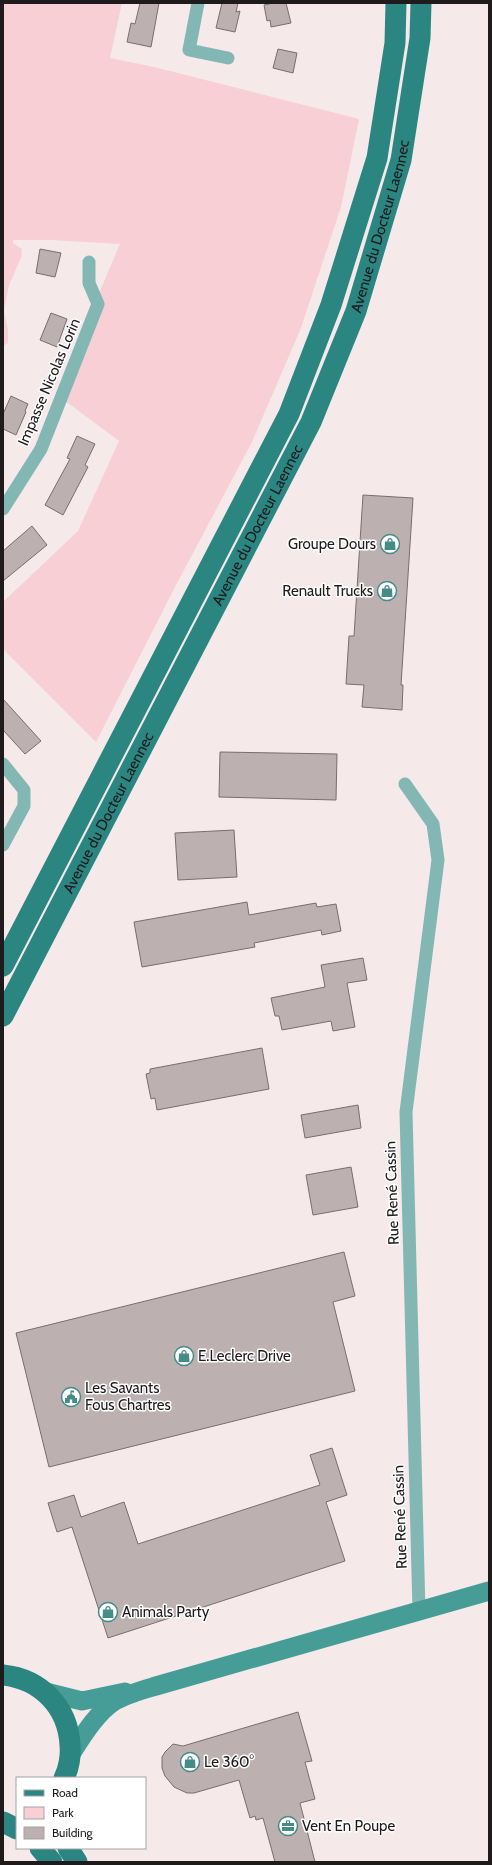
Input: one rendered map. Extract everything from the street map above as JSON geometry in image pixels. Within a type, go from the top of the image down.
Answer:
[{"type":"main road","name":"Avenue du Docteur Laennec","points":[[3,966],[289,414],[331,306],[377,158],[395,42],[396,3]]},
{"type":"main road","name":"Avenue du Docteur Laennec","points":[[3,1016],[311,422],[356,311],[401,160],[420,38],[421,3]]},
{"type":"main road","points":[[46,1692],[82,1701],[156,1686],[489,1592]]},
{"type":"main road","points":[[3,1675],[14,1676],[31,1682],[46,1692],[61,1710],[69,1731],[71,1754]]},
{"type":"main road","points":[[64,1777],[71,1754],[91,1724],[114,1702],[156,1686]]},
{"type":"main road","points":[[3,1821],[16,1818]]},
{"type":"main road","points":[[3,1821],[16,1828]]},
{"type":"main road","points":[[41,1849],[52,1862]]},
{"type":"main road","points":[[69,1849],[77,1862]]},
{"type":"street","points":[[198,3],[189,50],[228,58]]},
{"type":"street","name":"Impasse Nicolas Lorin","points":[[3,509],[41,448],[98,304],[89,283],[89,262]]},
{"type":"street","points":[[3,764],[24,790],[24,806],[3,845]]},
{"type":"street","name":"Rue René Cassin","points":[[406,784],[433,824],[438,860],[406,1112],[419,1611]]},
{"type":"green space","points":[[3,3],[122,3],[110,58],[154,67],[359,119],[341,207],[301,328],[252,442],[175,587],[96,742],[3,649],[3,602],[78,531],[119,441],[56,394],[120,244],[51,240],[13,240],[13,243],[22,249],[21,258],[9,285],[4,311],[8,330],[8,343],[3,346]]},
{"type":"building","points":[[140,3],[159,3],[151,47],[127,42],[131,23],[135,24]]},
{"type":"building","points":[[222,3],[238,3],[236,12],[240,11],[235,32],[216,28]]},
{"type":"building","points":[[286,3],[291,23],[271,27],[270,20],[267,21],[264,5]]},
{"type":"building","points":[[278,49],[297,53],[293,73],[273,68]]},
{"type":"building","points":[[40,249],[61,253],[55,277],[36,273]]},
{"type":"building","points":[[51,313],[67,319],[57,347],[40,340]]},
{"type":"building","points":[[11,396],[28,404],[16,435],[3,429],[3,414]]},
{"type":"building","points":[[77,436],[95,444],[85,465],[88,467],[63,515],[45,505],[70,459],[67,458]]},
{"type":"building","points":[[363,495],[413,498],[401,685],[403,685],[402,710],[362,707],[364,685],[346,684],[349,636],[354,636]]},
{"type":"building","points":[[32,526],[47,545],[3,581],[3,551]]},
{"type":"building","points":[[3,699],[41,741],[25,754],[3,730]]},
{"type":"building","points":[[220,752],[337,754],[336,800],[219,797]]},
{"type":"building","points":[[234,830],[237,877],[178,880],[175,833]]},
{"type":"building","points":[[247,902],[249,915],[316,903],[317,907],[336,904],[341,931],[322,935],[321,930],[254,943],[255,947],[142,967],[134,922]]},
{"type":"building","points":[[363,958],[367,980],[347,983],[355,1027],[333,1031],[331,1021],[282,1030],[279,1016],[275,1016],[271,998],[325,987],[321,965]]},
{"type":"building","points":[[262,1048],[269,1089],[157,1110],[155,1098],[151,1099],[146,1074],[150,1073],[150,1069]]},
{"type":"building","points":[[358,1105],[361,1128],[305,1138],[301,1115]]},
{"type":"building","points":[[351,1167],[358,1207],[313,1215],[306,1175]]},
{"type":"building","name":"E.Leclerc Drive","points":[[344,1252],[355,1296],[333,1302],[355,1391],[49,1467],[16,1333]]},
{"type":"building","points":[[332,1448],[347,1495],[326,1502],[345,1561],[108,1638],[72,1527],[57,1532],[48,1503],[74,1495],[81,1517],[124,1502],[138,1544],[320,1485],[310,1455]]},
{"type":"building","points":[[298,1712],[312,1761],[305,1762],[315,1799],[300,1803],[315,1862],[275,1862],[263,1818],[256,1820],[255,1816],[250,1818],[239,1780],[194,1793],[187,1793],[174,1787],[165,1776],[162,1768],[162,1757],[173,1744],[183,1746]]},
{"type":"place","name":"Groupe Dours","points":[[390,544]]},
{"type":"place","name":"Renault Trucks","points":[[387,591]]},
{"type":"place","name":"E.Leclerc Drive","points":[[184,1356]]},
{"type":"place","name":"Les Savants Fous Chartres","points":[[71,1397]]},
{"type":"place","name":"Animals Party","points":[[108,1612]]},
{"type":"place","name":"Le 360°","points":[[190,1762]]},
{"type":"place","name":"Vent En Poupe","points":[[288,1826]]}]
